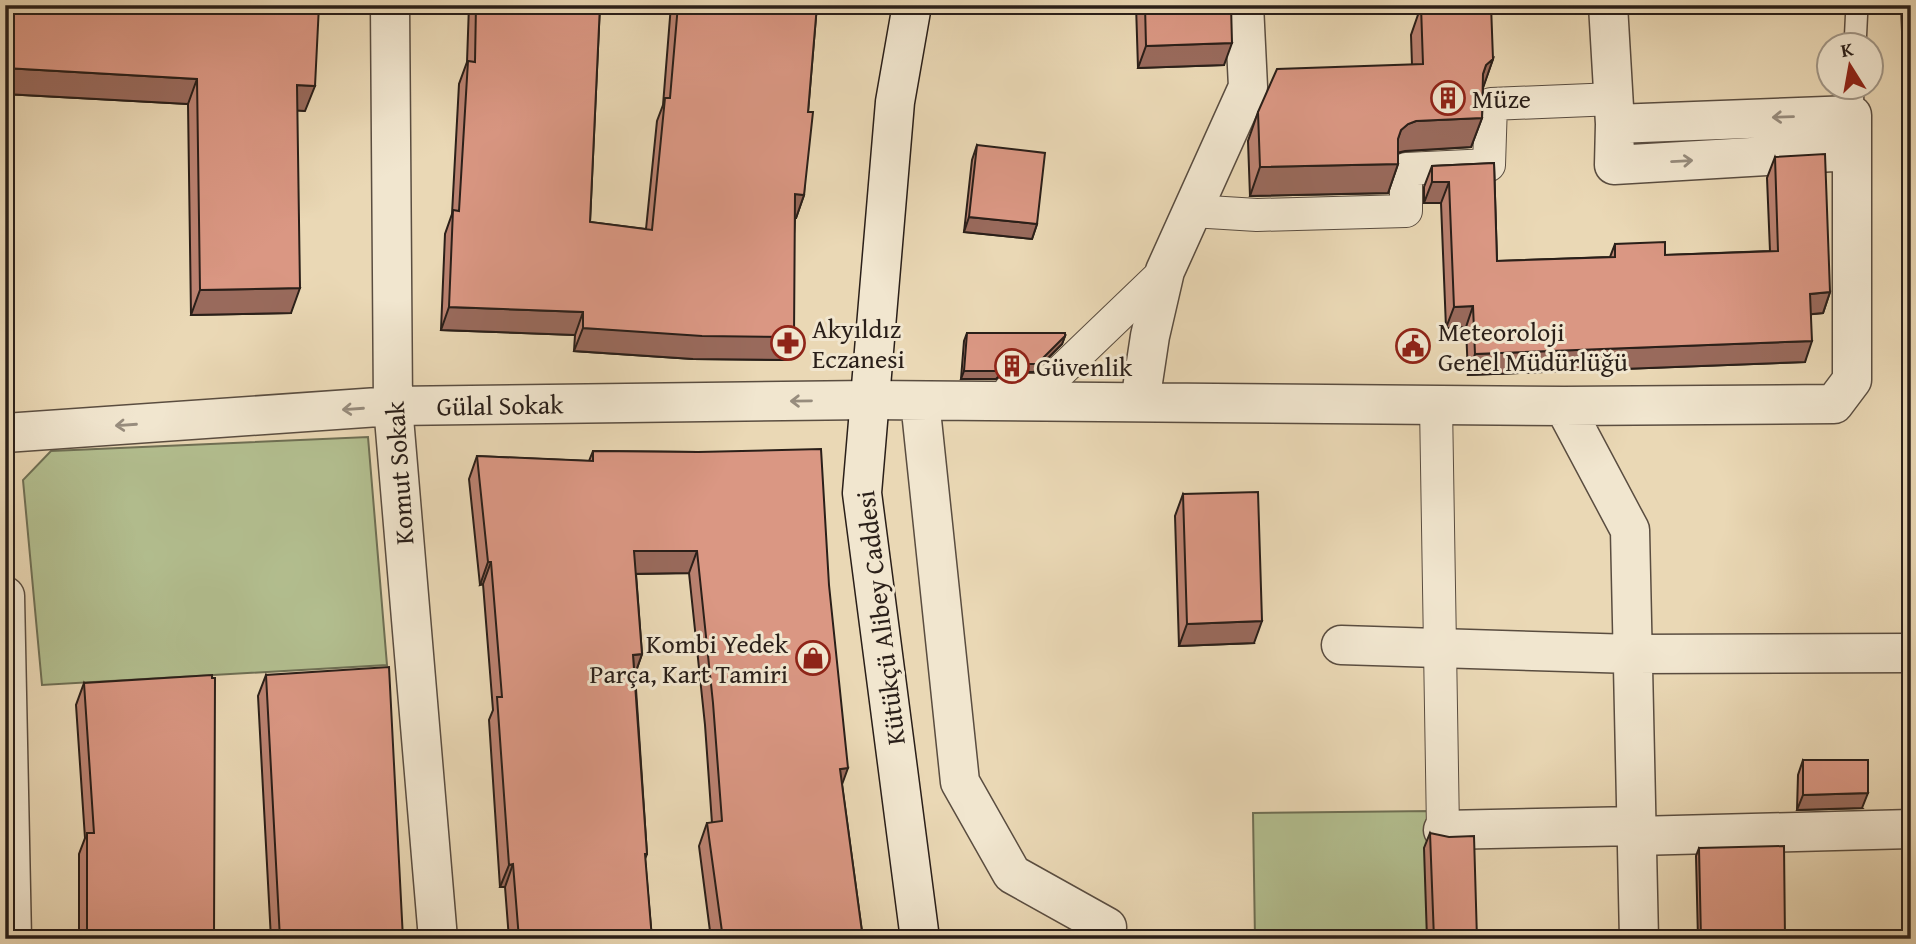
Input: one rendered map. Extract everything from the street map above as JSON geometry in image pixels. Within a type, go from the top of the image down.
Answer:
[{"type":"street","name":"Komut Sokak","points":[[390,5],[393,406],[438,939]]},
{"type":"street","name":"Kütükçü Alibey Caddesi","points":[[912,5],[895,102],[862,493],[920,939]]},
{"type":"street","points":[[1140,402],[1150,336],[1165,271],[1248,87],[1244,5]]},
{"type":"street","points":[[1608,5],[1614,165],[1852,118]]},
{"type":"street","points":[[1192,211],[1258,215],[1406,211],[1406,169],[1489,165],[1492,104],[1614,111],[1852,118]]},
{"type":"street","name":"Gülal Sokak","points":[[5,433],[393,406],[869,400],[1564,406],[1834,404],[1852,380],[1852,118]]},
{"type":"street","points":[[974,389],[1041,390],[1165,271]]},
{"type":"street","points":[[920,401],[960,782],[1012,874],[1107,927]]},
{"type":"street","points":[[1436,405],[1443,830],[1911,829]]},
{"type":"street","points":[[1564,406],[1630,530],[1639,939]]},
{"type":"street","points":[[5,596],[12,939]]},
{"type":"street","points":[[1341,645],[1633,653],[1911,653]]},
{"type":"lane","points":[[1856,32],[1857,5]]},
{"type":"green space","points":[[368,437],[387,665],[42,685],[23,480],[51,451]]},
{"type":"green space","points":[[1432,811],[1433,939],[1255,939],[1253,813]]},
{"type":"building","points":[[5,5],[319,5],[315,86],[297,85],[300,288],[200,290],[197,79],[5,68]]},
{"type":"building","points":[[476,5],[600,5],[590,222],[652,230],[665,98],[670,98],[678,5],[817,5],[808,112],[813,112],[804,195],[795,194],[794,337],[702,336],[583,328],[583,312],[449,307],[453,210],[459,211],[468,61],[475,62]]},
{"type":"building","points":[[1145,5],[1231,5],[1232,43],[1146,46]]},
{"type":"building","points":[[1491,5],[1493,59],[1486,65],[1483,74],[1482,118],[1416,121],[1408,124],[1401,130],[1398,139],[1398,164],[1260,167],[1258,112],[1277,69],[1423,64],[1421,6]]},
{"type":"building","points":[[977,145],[1045,153],[1037,224],[969,217]]},
{"type":"building","points":[[1825,154],[1830,292],[1810,294],[1812,341],[1475,354],[1473,306],[1454,307],[1449,182],[1432,182],[1432,166],[1494,163],[1497,261],[1615,257],[1615,244],[1665,242],[1665,255],[1778,251],[1775,157]]},
{"type":"building","points":[[967,333],[1065,333],[1065,336],[1037,364],[1012,364],[998,371],[964,371]]},
{"type":"building","points":[[821,449],[829,585],[848,768],[840,769],[863,939],[723,939],[707,823],[722,821],[697,551],[634,551],[642,654],[633,655],[652,939],[519,939],[513,864],[509,865],[497,697],[502,697],[491,562],[488,562],[477,456],[593,461],[593,451]]},
{"type":"building","points":[[1258,492],[1262,621],[1187,624],[1183,494]]},
{"type":"building","points":[[389,667],[403,939],[280,939],[266,675]]},
{"type":"building","points":[[212,675],[212,678],[215,678],[214,939],[87,939],[87,833],[94,833],[84,683]]},
{"type":"building","points":[[1803,760],[1868,760],[1868,793],[1803,795]]},
{"type":"building","points":[[1430,833],[1449,837],[1474,836],[1477,939],[1434,939]]},
{"type":"building","points":[[1784,846],[1785,939],[1701,939],[1699,848]]},
{"type":"place","name":"Müze","points":[[1448,98]]},
{"type":"place","name":"Akyıldız Eczanesi","points":[[788,343]]},
{"type":"place","name":"Meteoroloji Genel Müdürlüğü","points":[[1413,346]]},
{"type":"place","name":"Güvenlik","points":[[1012,366]]},
{"type":"place","name":"Kombi Yedek Parça, Kart Tamiri","points":[[813,658]]}]
